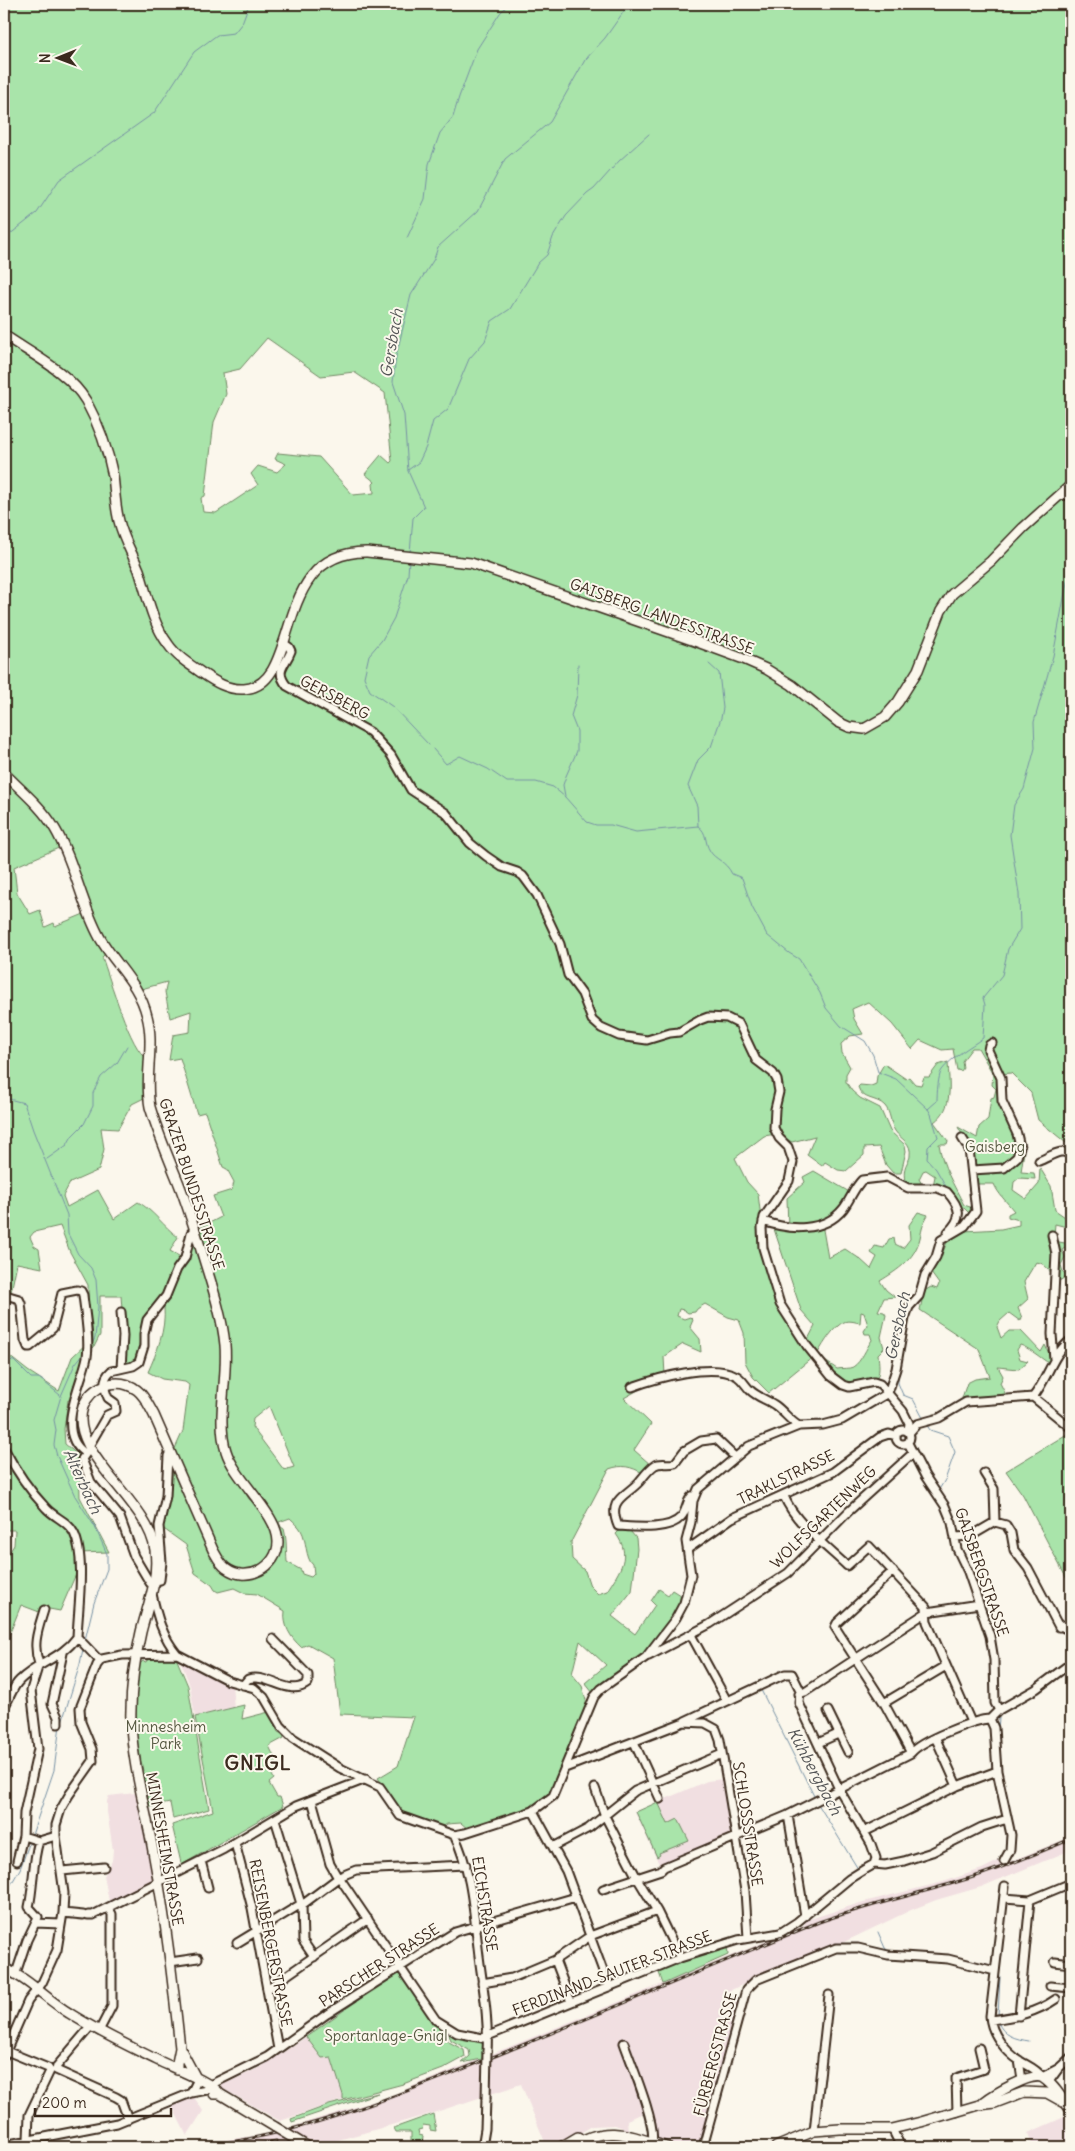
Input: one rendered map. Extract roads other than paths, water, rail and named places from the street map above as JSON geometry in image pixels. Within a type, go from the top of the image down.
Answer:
[{"type":"main road","points":[[4,335],[76,387],[90,410],[100,433],[111,468],[121,529],[138,568],[163,637],[175,653],[209,678],[230,688],[247,688],[266,679],[272,671],[283,643]]},
{"type":"main road","name":"GAISBERG LANDESSTRASSE","points":[[283,643],[303,588],[311,576],[324,564],[336,557],[350,553],[372,552],[471,562],[742,658],[792,685],[838,722],[849,727],[864,729],[885,716],[898,702],[918,670],[940,611],[952,594],[991,561],[1023,528],[1071,485]]},
{"type":"main road","name":"GRAZER BUNDESSTRASSE","points":[[4,773],[40,808],[55,828],[99,936],[130,977],[140,995],[148,1018],[151,1048],[148,1087],[150,1107],[195,1229],[214,1296],[225,1346],[223,1441],[234,1469],[270,1517],[278,1533],[278,1548],[275,1556],[264,1569],[255,1573],[238,1574],[225,1567],[217,1558],[143,1396],[128,1385],[119,1383],[105,1385]]},
{"type":"main road","points":[[105,1385],[94,1391],[83,1406],[81,1425],[84,1439],[88,1450],[146,1521],[151,1531],[157,1566],[155,1583],[136,1656]]},
{"type":"main road","name":"MINNESHEIMSTRASSE","points":[[136,1656],[132,1694],[133,1744],[159,1882],[180,2048],[196,2081]]},
{"type":"main road","points":[[4,1968],[38,1988],[59,2007],[95,2029],[177,2070],[183,2076],[220,2094],[308,2147]]},
{"type":"main road","points":[[161,2062],[171,2059],[180,2048]]},
{"type":"main road","name":"MINNESHEIMSTRASSE","points":[[177,2070],[176,2063],[180,2048]]},
{"type":"main road","points":[[177,2070],[186,2062]]},
{"type":"main road","points":[[979,2105],[991,2103],[1025,2087],[1032,2077],[1045,2080],[1068,2106]]},
{"type":"main road","points":[[776,2147],[814,2131],[892,2128],[957,2112],[1025,2087],[1047,2093],[1068,2106]]},
{"type":"main road","points":[[562,2147],[580,2136],[599,2128],[616,2130],[667,2147]]},
{"type":"main road","points":[[572,2147],[588,2136],[599,2133],[633,2136]]},
{"type":"street","points":[[1062,495],[1071,496]]},
{"type":"street","name":"GERSBERG","points":[[283,643],[291,651],[284,661],[281,670],[282,678],[287,686],[368,730],[391,755],[411,790],[446,813],[470,843],[486,856],[502,867],[517,872],[528,882],[539,898],[562,949],[568,975],[582,994],[586,1008],[596,1024],[614,1035],[647,1040],[679,1032],[704,1018],[727,1018],[739,1024],[759,1063],[773,1072],[778,1080],[779,1092],[775,1109],[774,1128],[779,1138],[790,1151],[793,1162],[789,1181],[763,1221]]},
{"type":"street","points":[[972,1170],[1004,1168],[1017,1157],[1020,1147],[1017,1134],[1002,1101],[1002,1081],[988,1050],[988,1045],[992,1043]]},
{"type":"street","points":[[941,1240],[964,1226],[976,1211],[969,1149],[962,1138]]},
{"type":"street","points":[[1040,1161],[1062,1151],[1068,1152],[1071,1156]]},
{"type":"street","points":[[152,1594],[159,1624],[169,1645],[177,1654],[229,1680],[254,1688],[262,1695],[279,1724],[289,1735],[324,1759],[380,1787],[400,1816],[454,1835],[465,1833],[533,1811],[553,1796],[594,1697],[601,1689],[646,1657],[676,1618],[686,1598],[692,1575],[686,1541],[698,1489],[749,1446],[799,1426],[823,1425],[842,1420],[888,1393],[896,1369],[904,1318],[917,1298],[926,1273],[937,1254],[941,1240],[958,1221],[957,1209],[950,1194],[937,1188],[908,1188],[887,1176],[866,1179],[860,1182],[839,1215],[827,1223],[814,1227],[794,1227],[777,1226],[763,1221],[763,1248],[776,1295],[807,1346],[831,1376],[843,1385],[852,1387],[878,1382],[888,1393],[903,1411],[910,1423],[909,1432],[911,1439],[908,1443],[901,1444],[897,1441],[896,1436],[900,1430],[909,1432]]},
{"type":"street","points":[[170,1452],[167,1465],[166,1496],[159,1526],[162,1572],[160,1580],[150,1584],[134,1556],[120,1517],[91,1482],[82,1459],[107,1415],[116,1410],[115,1402],[108,1398],[105,1385],[108,1374],[121,1368],[133,1366],[139,1362],[149,1316],[166,1296],[177,1269],[184,1258],[191,1233],[195,1229]]},
{"type":"street","points":[[1052,1235],[1056,1254],[1052,1334],[1054,1359]]},
{"type":"street","points":[[4,1300],[9,1296],[19,1299],[22,1303],[25,1340],[28,1347],[30,1347],[53,1328],[62,1293],[81,1291],[83,1295],[87,1355],[73,1402],[71,1420],[73,1440],[77,1448],[88,1450]]},
{"type":"street","points":[[121,1312],[123,1336],[121,1368]]},
{"type":"street","points":[[1033,1397],[1042,1386],[1054,1359],[1063,1346],[1071,1340]]},
{"type":"street","points":[[632,1387],[665,1377],[722,1371],[736,1376],[749,1389],[777,1407],[790,1421],[799,1426]]},
{"type":"street","points":[[909,1432],[915,1426],[939,1418],[966,1402],[1033,1397],[1071,1428]]},
{"type":"street","name":"TRAKLSTRASSE","points":[[688,1549],[732,1518],[784,1496],[833,1472],[880,1436],[889,1434],[896,1436]]},
{"type":"street","points":[[695,1496],[689,1499],[680,1519],[669,1524],[638,1528],[618,1526],[616,1522],[615,1509],[620,1496],[635,1485],[654,1466],[674,1462],[684,1451],[707,1440],[716,1439],[735,1457]]},
{"type":"street","name":"GAISBERGSTRASSE","points":[[908,1443],[912,1453],[950,1516],[976,1604],[992,1645],[996,1703],[999,1710]]},
{"type":"street","points":[[4,1448],[41,1502],[50,1512],[65,1522],[75,1534],[80,1561],[77,1637],[63,1653],[39,1664],[18,1681],[4,1707]]},
{"type":"street","name":"WOLFSGARTENWEG","points":[[646,1657],[691,1635],[788,1573],[854,1506],[912,1453]]},
{"type":"street","points":[[984,1473],[994,1489],[995,1522]]},
{"type":"street","points":[[784,1496],[792,1511],[847,1566],[869,1546],[926,1607],[928,1622],[971,1722]]},
{"type":"street","points":[[955,1537],[971,1536],[995,1522],[1002,1523],[1008,1528],[1017,1557],[1028,1568],[1059,1626],[1063,1624],[1064,1628]]},
{"type":"street","points":[[893,1570],[837,1622],[835,1627],[884,1702],[911,1753]]},
{"type":"street","points":[[800,1694],[927,1612],[976,1604]]},
{"type":"street","points":[[16,1974],[25,1946],[38,1916],[29,1907],[35,1854],[24,1813],[38,1749],[38,1737],[30,1690],[39,1664],[35,1652],[35,1638],[44,1610]]},
{"type":"street","points":[[691,1635],[727,1701]]},
{"type":"street","points":[[77,1637],[100,1661]]},
{"type":"street","points":[[244,1685],[248,1678],[253,1677],[267,1679],[290,1688],[298,1688],[308,1684],[308,1675],[273,1639]]},
{"type":"street","points":[[58,1724],[58,1717],[52,1704],[63,1653]]},
{"type":"street","points":[[28,2138],[29,2115],[50,2075],[50,2071],[48,2068],[4,2052],[28,2001],[38,1988],[57,1950],[63,1913],[62,1871],[56,1825],[61,1809],[93,1761],[92,1750],[81,1722],[80,1708],[82,1700],[100,1661],[112,1656],[177,1654]]},
{"type":"street","points":[[603,1889],[637,1878],[788,1815],[911,1753],[914,1749],[936,1738],[971,1722],[990,1719],[999,1710],[1036,1689],[1071,1663]]},
{"type":"street","points":[[884,1702],[946,1666]]},
{"type":"street","points":[[565,1768],[684,1722],[785,1674],[791,1673],[800,1690],[799,1703],[840,1789],[875,1854],[876,1861],[874,1864],[885,1865],[932,1852],[982,1827],[1007,1819]]},
{"type":"street","points":[[828,1711],[848,1752]]},
{"type":"street","points":[[684,1722],[705,1723],[704,1712]]},
{"type":"street","points":[[990,1719],[994,1728],[997,1771],[1011,1840],[1010,1850],[1004,1860]]},
{"type":"street","name":"SCHLOSSSTRASSE","points":[[705,1723],[716,1729],[720,1740],[745,1891],[748,1938]]},
{"type":"street","points":[[818,1743],[838,1734]]},
{"type":"street","points":[[936,1738],[957,1786]]},
{"type":"street","points":[[634,1742],[660,1799]]},
{"type":"street","points":[[553,1847],[589,1828],[627,1796],[652,1782],[722,1754]]},
{"type":"street","points":[[864,1832],[957,1786],[997,1771]]},
{"type":"street","points":[[63,1913],[93,1915],[235,1843],[296,1806],[366,1779]]},
{"type":"street","points":[[595,1788],[605,1816],[637,1878],[657,1911],[680,1958]]},
{"type":"street","points":[[312,1800],[330,1864],[436,2020],[457,2033],[483,2038],[488,2037]]},
{"type":"street","points":[[533,1811],[566,1871],[609,1987]]},
{"type":"street","points":[[788,1815],[805,1916]]},
{"type":"street","points":[[237,1943],[301,1904],[274,1819]]},
{"type":"street","points":[[463,1852],[465,1833]]},
{"type":"street","name":"EICHSTRASSE","points":[[454,1835],[463,1852],[466,1865],[488,2037],[485,2129],[482,2147]]},
{"type":"street","points":[[31,1839],[56,1836]]},
{"type":"street","points":[[18,1861],[31,1839]]},
{"type":"street","name":"REISENBERGERSTRASSE","points":[[235,1843],[247,1885],[257,1932],[278,2049]]},
{"type":"street","points":[[201,1861],[208,1888]]},
{"type":"street","name":"FERDINAND-SAUTER-STRASSE","points":[[488,2037],[680,1958],[748,1938],[780,1934],[805,1916],[849,1879],[874,1864]]},
{"type":"street","points":[[314,1957],[303,1941],[302,1905],[339,1878],[356,1870],[466,1865]]},
{"type":"street","points":[[62,1871],[104,1867]]},
{"type":"street","points":[[1004,1898],[1030,1900],[1071,1883]]},
{"type":"street","points":[[1005,1886],[990,2020],[992,2029],[1001,2042],[1019,2060],[1038,2072],[1045,2080],[1071,2057]]},
{"type":"street","name":"PARSCHER STRASSE","points":[[4,2145],[28,2138],[128,2120],[191,2093],[209,2088],[212,2084],[255,2064],[400,1966],[455,1932],[576,1897]]},
{"type":"street","points":[[1019,2016],[1030,1900]]},
{"type":"street","points":[[108,1908],[112,1914],[112,2006],[95,2029],[57,2066],[56,2070],[121,2100],[128,2120]]},
{"type":"street","points":[[482,1983],[512,1978],[555,1960],[590,1936],[657,1911]]},
{"type":"street","points":[[267,1989],[368,1919]]},
{"type":"street","points":[[35,1923],[62,1924]]},
{"type":"street","name":"FÜRBERGSTRASSE","points":[[703,2147],[743,1998],[746,1990],[756,1980],[836,1948],[849,1947],[867,1949],[888,1955],[948,1959],[996,1971]]},
{"type":"street","points":[[170,1962],[198,1958]]},
{"type":"street","points":[[555,1960],[571,2002]]},
{"type":"street","points":[[1056,1962],[1071,1964]]},
{"type":"street","points":[[1050,1986],[1071,1988]]},
{"type":"street","points":[[814,2131],[829,1996]]},
{"type":"street","points":[[990,2020],[1019,2016],[1045,2007],[1056,1999]]},
{"type":"street","points":[[624,2044],[648,2115],[654,2137],[652,2142]]},
{"type":"street","points":[[957,2112],[956,2078],[984,2069],[980,2048]]},
{"type":"street","points":[[1019,2060],[1025,2087]]},
{"type":"street","points":[[191,2093],[196,2081]]},
{"type":"street","points":[[892,2128],[901,2147]]},
{"type":"waterway","points":[[4,239],[37,213],[59,180],[154,113],[194,52],[217,35],[234,33],[242,23],[249,4]]},
{"type":"waterway","points":[[407,238],[425,199],[429,164],[440,133],[453,117],[477,49],[500,13],[509,4]]},
{"type":"waterway","name":"Gersbach","points":[[410,553],[413,518],[424,507],[408,471],[404,415],[393,382],[396,356],[411,295],[434,259],[438,247],[478,211],[505,159],[550,122],[585,60],[605,38],[629,4]]},
{"type":"waterway","points":[[408,470],[419,462],[426,447],[433,421],[448,409],[469,359],[485,341],[492,321],[510,309],[538,263],[547,255],[553,237],[566,216],[619,161],[649,134]]},
{"type":"waterway","name":"Gersbach","points":[[409,560],[408,575],[394,618],[382,640],[369,655],[364,677],[370,691],[393,707],[429,745]]},
{"type":"waterway","points":[[928,1109],[937,1101],[942,1070],[956,1057],[983,1038],[985,1005],[983,998],[1002,975],[1008,949],[1020,929],[1019,894],[1010,835],[1014,805],[1024,789],[1035,748],[1034,722],[1053,656],[1067,582],[1071,574]]},
{"type":"waterway","points":[[565,796],[563,785],[577,751],[577,731],[571,716],[577,695],[578,664]]},
{"type":"waterway","points":[[698,826],[697,806],[688,786],[698,760],[711,747],[723,708],[719,673],[709,664]]},
{"type":"waterway","name":"Gersbach","points":[[433,749],[446,764],[460,756],[488,769],[507,782],[536,782],[553,787],[565,797],[587,822],[596,825],[611,825],[636,832],[698,826],[705,835],[708,848],[712,854],[727,866],[732,874],[742,878],[752,907],[767,935],[799,959],[820,993],[826,1008],[841,1026],[865,1041],[873,1055],[878,1072],[896,1079],[928,1109],[938,1137],[928,1147],[927,1159],[936,1169],[948,1190]]},
{"type":"waterway","points":[[47,1159],[67,1145],[72,1136],[84,1124],[93,1106],[93,1093],[101,1077],[117,1063],[127,1046]]},
{"type":"waterway","name":"Alterbach","points":[[4,1094],[9,1099],[24,1103],[67,1215],[68,1234],[78,1254],[91,1268],[96,1280],[98,1307],[95,1338],[92,1344]]},
{"type":"waterway","name":"Gersbach","points":[[940,1237],[946,1231]]},
{"type":"waterway","name":"Gersbach","points":[[915,1296],[921,1276]]},
{"type":"waterway","name":"Gersbach","points":[[907,1323],[913,1308]]},
{"type":"waterway","name":"Alterbach","points":[[84,1353],[75,1364],[61,1396],[54,1420],[56,1430],[54,1445],[75,1496],[95,1527],[107,1554],[107,1569],[94,1603],[85,1640]]},
{"type":"waterway","points":[[4,1359],[14,1361],[31,1378],[39,1378],[60,1395]]},
{"type":"waterway","name":"Gersbach","points":[[898,1373],[898,1383],[903,1395],[913,1399],[923,1418]]},
{"type":"waterway","name":"Gersbach","points":[[926,1424],[930,1430],[948,1436],[955,1452],[945,1480],[938,1491]]},
{"type":"waterway","name":"Gersbach","points":[[935,1496],[944,1512]]},
{"type":"waterway","name":"Alterbach","points":[[62,1722],[83,1649]]},
{"type":"waterway","name":"Gersbach","points":[[990,1657],[991,1670]]},
{"type":"waterway","name":"Kühbergbach","points":[[760,1688],[815,1798]]},
{"type":"waterway","name":"Gersbach","points":[[998,1730],[999,1718]]},
{"type":"waterway","name":"Alterbach","points":[[32,1835],[54,1770],[60,1725]]},
{"type":"waterway","name":"Kühbergbach","points":[[818,1804],[858,1869]]},
{"type":"waterway","name":"Alterbach","points":[[4,1896],[20,1869],[30,1841]]},
{"type":"waterway","name":"Kühbergbach","points":[[878,1932],[885,1948],[890,1952]]},
{"type":"waterway","name":"Kühbergbach","points":[[911,1953],[939,1955]]},
{"type":"waterway","name":"Gersbach","points":[[998,2016],[1000,1977]]},
{"type":"waterway","name":"Gersbach","points":[[998,2022],[1007,2034],[1029,2041]]},
{"type":"railway","points":[[193,2147],[232,2142],[307,2125],[381,2101],[819,1922],[980,1875],[1071,1839]]},
{"type":"railway","points":[[249,2147],[276,2141]]},
{"type":"district","name":"GNIGL","points":[[258,1762]]},
{"type":"park label","name":"Gaisberg","points":[[995,1146]]},
{"type":"park label","name":"Minnesheim Park","points":[[166,1734]]},
{"type":"park label","name":"Sportanlage-Gnigl","points":[[386,2035]]}]
